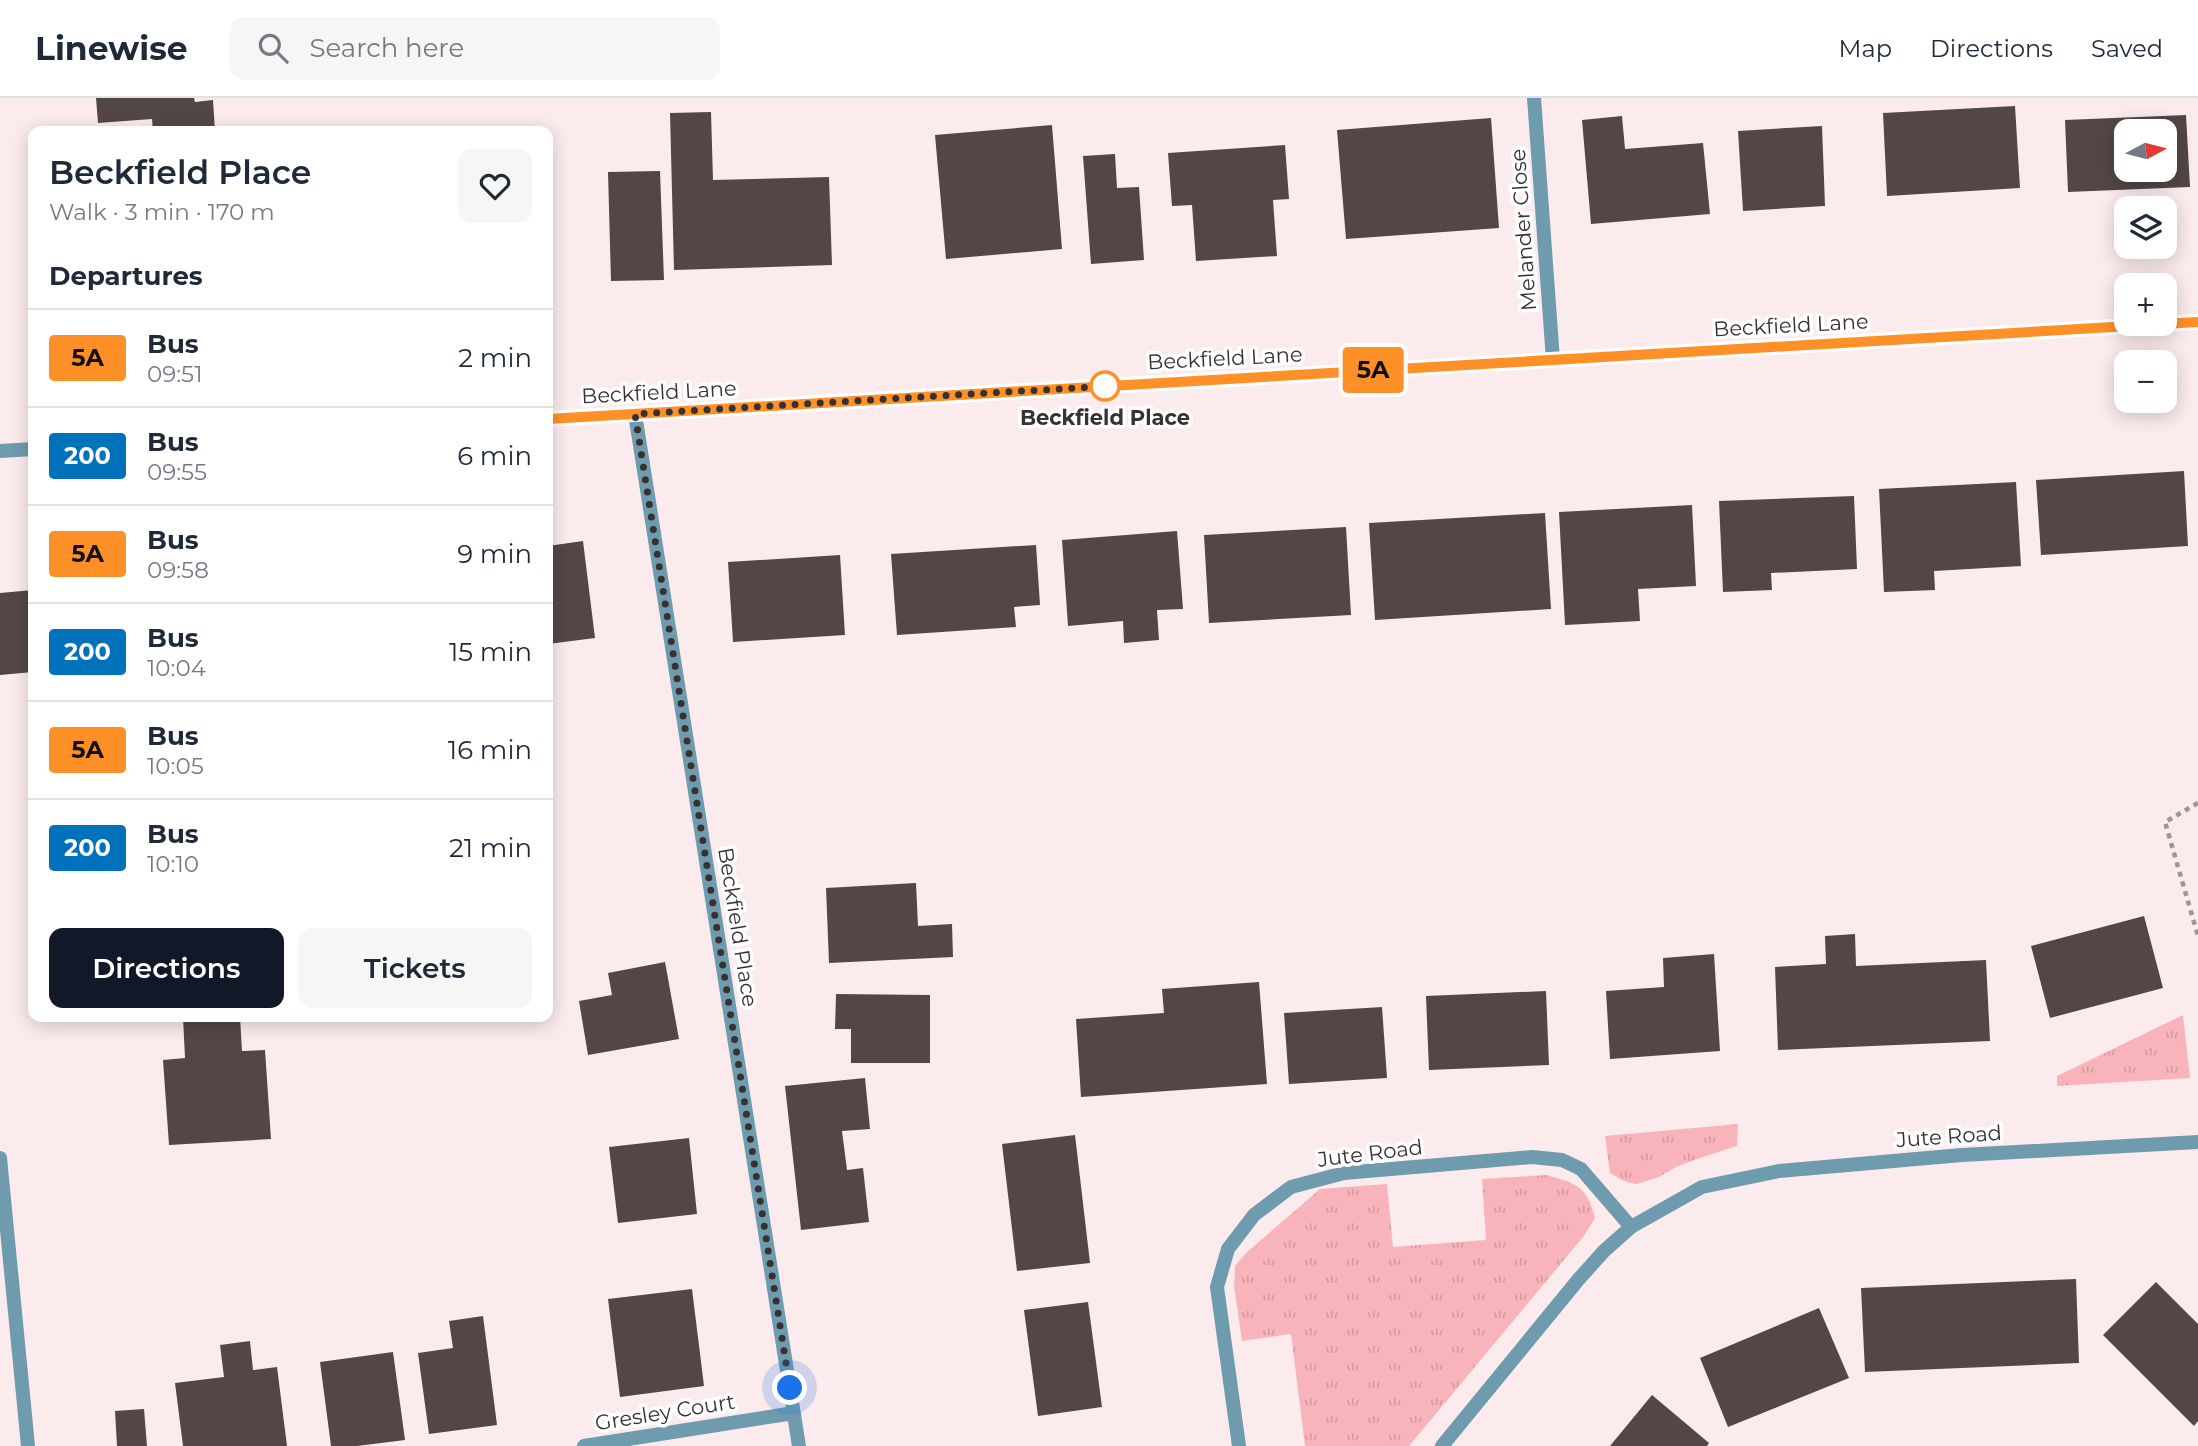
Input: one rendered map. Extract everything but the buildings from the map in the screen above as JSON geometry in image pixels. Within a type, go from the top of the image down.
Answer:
[{"type":"street","name":"Melander Close","points":[[1534,98],[1553,360]]},
{"type":"street","name":"Beckfield Lane","points":[[553,419],[2198,322]]},
{"type":"street","name":"Beckfield Place","points":[[635,414],[799,1446]]},
{"type":"street","points":[[0,451],[28,449]]},
{"type":"street","name":"Jute Road","points":[[1442,1446],[1604,1251],[1631,1227],[1703,1187],[1779,1171],[1962,1156],[2198,1142]]},
{"type":"street","name":"Jute Road","points":[[1239,1446],[1217,1287],[1228,1249],[1254,1215],[1291,1187],[1344,1173],[1532,1157],[1562,1160],[1581,1169],[1631,1227]]},
{"type":"street","points":[[0,1158],[27,1446]]},
{"type":"street","name":"Gresley Court","points":[[584,1446],[794,1413]]},
{"type":"path","points":[[2198,803],[2165,822],[2198,936]]},
{"type":"green space","points":[[2183,1015],[2190,1078],[2057,1086],[2057,1076]]},
{"type":"green space","points":[[1738,1124],[1737,1146],[1676,1167],[1659,1177],[1637,1184],[1626,1182],[1610,1173],[1605,1136]]},
{"type":"green space","points":[[1546,1175],[1573,1184],[1584,1192],[1595,1218],[1583,1237],[1409,1446],[1305,1446],[1291,1334],[1242,1341],[1234,1286],[1235,1266],[1247,1252],[1320,1189],[1387,1184],[1393,1247],[1486,1240],[1482,1179]]},
{"type":"bus line","name":"5A","points":[[553,419],[2198,322]]},
{"type":"place","name":"Beckfield Place","points":[[1105,386]]},
{"type":"route","points":[[790,1388],[635,414],[1108,386],[1105,386]]}]
